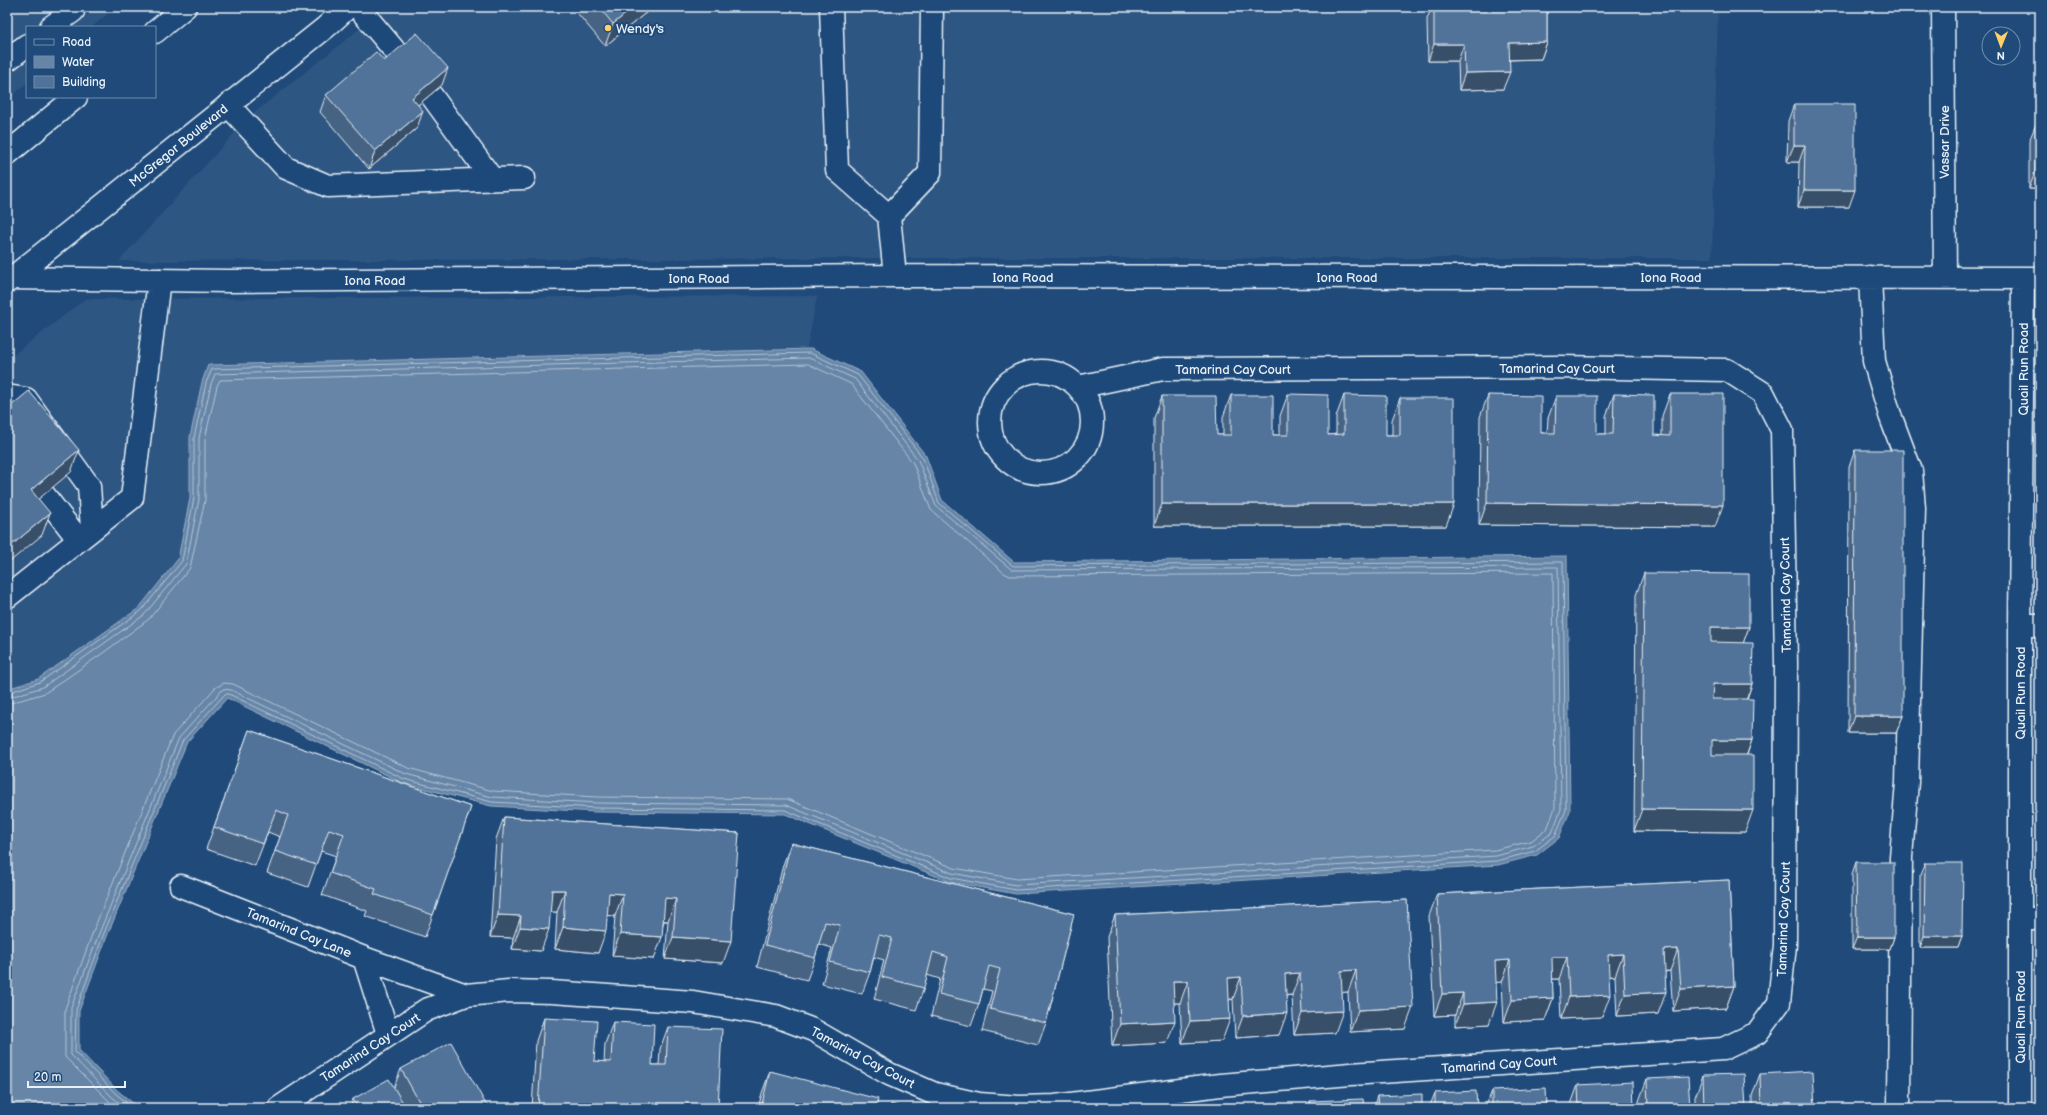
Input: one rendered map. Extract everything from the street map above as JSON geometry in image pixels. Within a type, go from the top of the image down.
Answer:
[{"type":"street","points":[[52,26],[73,11],[73,7]]},
{"type":"street","points":[[156,31],[185,7]]},
{"type":"street","name":"McGregor Boulevard","points":[[8,280],[326,27],[348,7]]},
{"type":"street","points":[[358,7],[401,58]]},
{"type":"street","points":[[831,7],[837,170],[889,216],[895,276]]},
{"type":"street","points":[[889,216],[930,173],[932,7]]},
{"type":"street","name":"Vassar Drive","points":[[1943,7],[1944,277]]},
{"type":"street","points":[[7,60],[26,46]]},
{"type":"street","points":[[431,95],[492,179]]},
{"type":"street","points":[[7,154],[75,98]]},
{"type":"street","points":[[228,105],[286,168],[328,186],[524,178]]},
{"type":"street","name":"Iona Road","points":[[8,280],[895,276],[2032,278]]},
{"type":"street","points":[[1870,277],[1874,361],[1890,415],[1911,471],[1914,508],[1907,782],[1901,857],[1898,1108]]},
{"type":"street","name":"Quail Run Road","points":[[2020,1108],[2030,919],[2032,278]]},
{"type":"street","points":[[7,597],[132,498],[159,280]]},
{"type":"street","name":"Tamarind Cay Court","points":[[279,1108],[426,1010],[466,994],[509,991],[552,992],[693,1002],[776,1016],[813,1030],[889,1074],[936,1094],[979,1104],[1019,1107],[1055,1106],[1220,1085],[1723,1049],[1757,1033],[1780,1003],[1785,937],[1786,663],[1782,430],[1763,392],[1727,370],[1560,367],[1163,369],[1078,387]]},
{"type":"street","points":[[1032,372],[1048,372],[1064,377],[1078,387],[1088,401],[1092,417],[1091,434],[1085,449],[1074,462],[1059,470],[1042,473],[1026,471],[1011,463],[999,450],[992,435],[991,424],[994,402],[1003,388],[1016,378],[1032,372]]},
{"type":"street","points":[[7,396],[26,399],[89,486],[85,535]]},
{"type":"street","points":[[44,495],[85,535]]},
{"type":"street","name":"Tamarind Cay Lane","points":[[181,886],[364,958],[388,1034]]},
{"type":"street","name":"Tamarind Cay Court","points":[[364,958],[466,994]]},
{"type":"shaded area","points":[[7,7],[116,7],[93,26],[26,26],[26,84],[7,100]]},
{"type":"shaded area","points":[[387,7],[1718,7],[1712,258],[895,258],[119,261],[249,117]]},
{"type":"shaded area","points":[[817,296],[807,349],[208,365],[190,437],[190,498],[178,559],[139,608],[38,679],[7,689],[7,360],[85,299]]},
{"type":"water","points":[[811,349],[861,372],[926,456],[942,500],[1014,562],[1567,556],[1570,811],[1559,838],[1537,855],[1498,865],[1016,894],[950,882],[785,814],[596,812],[491,806],[403,783],[227,698],[187,742],[108,934],[79,1011],[79,1050],[117,1090],[139,1108],[7,1108],[7,689],[38,679],[139,608],[178,559],[190,498],[190,437],[202,382],[208,365]]},
{"type":"building","points":[[599,7],[634,7],[613,24]]},
{"type":"building","points":[[1434,7],[1547,7],[1547,42],[1509,43],[1510,72],[1465,73],[1464,44],[1434,44]]},
{"type":"building","points":[[417,33],[448,68],[412,98],[423,111],[375,151],[326,95],[376,52],[384,61]]},
{"type":"building","points":[[1794,104],[1855,104],[1855,190],[1804,190],[1805,145],[1794,145]]},
{"type":"building","points":[[2036,124],[2040,124],[2040,172],[2035,172]]},
{"type":"building","points":[[29,391],[79,450],[31,490],[50,513],[7,549],[7,409]]},
{"type":"building","points":[[1288,394],[1328,395],[1328,435],[1344,434],[1344,395],[1386,396],[1386,435],[1400,435],[1400,398],[1454,398],[1454,504],[1162,504],[1162,396],[1216,396],[1217,435],[1231,435],[1231,395],[1273,395],[1273,435],[1288,435]]},
{"type":"building","points":[[1614,394],[1654,395],[1654,435],[1670,436],[1670,394],[1723,394],[1723,505],[1487,503],[1488,395],[1541,396],[1541,433],[1555,433],[1556,396],[1597,396],[1597,434],[1613,434]]},
{"type":"building","points":[[1855,450],[1903,450],[1903,716],[1854,716]]},
{"type":"building","points":[[1644,573],[1749,574],[1749,627],[1711,627],[1711,642],[1753,643],[1752,684],[1713,684],[1712,699],[1753,699],[1752,740],[1712,740],[1712,755],[1753,755],[1753,810],[1642,809]]},
{"type":"building","points":[[249,730],[471,807],[433,915],[374,894],[376,889],[330,873],[344,834],[329,829],[316,865],[275,851],[288,815],[276,810],[263,844],[214,827]]},
{"type":"building","points":[[504,817],[739,833],[731,941],[673,937],[676,899],[665,898],[662,937],[620,934],[623,894],[609,893],[606,931],[563,927],[565,890],[552,890],[549,929],[520,927],[521,916],[498,915]]},
{"type":"building","points":[[791,843],[1074,914],[1046,1023],[990,1009],[1000,969],[989,966],[979,1004],[939,994],[948,957],[933,952],[924,988],[882,977],[892,938],[879,935],[870,972],[830,962],[840,925],[825,922],[815,958],[765,945]]},
{"type":"building","points":[[1856,862],[1894,862],[1894,937],[1857,937]]},
{"type":"building","points":[[1925,863],[1963,863],[1962,936],[1924,936]]},
{"type":"building","points":[[1729,880],[1734,986],[1681,989],[1678,949],[1664,950],[1666,992],[1625,994],[1623,954],[1608,955],[1610,995],[1569,997],[1567,957],[1552,957],[1553,998],[1512,1000],[1510,960],[1495,961],[1497,1002],[1463,1004],[1463,993],[1442,994],[1437,894]]},
{"type":"building","points":[[1407,900],[1413,1007],[1358,1010],[1356,970],[1341,971],[1343,1011],[1302,1013],[1300,973],[1285,974],[1287,1013],[1243,1016],[1241,977],[1228,978],[1230,1019],[1190,1021],[1188,981],[1173,981],[1175,1021],[1120,1024],[1115,915]]},
{"type":"building","points":[[544,1018],[597,1021],[594,1061],[611,1062],[613,1022],[654,1024],[652,1065],[666,1065],[668,1027],[722,1029],[718,1108],[538,1108]]},
{"type":"building","points":[[451,1042],[488,1108],[415,1108],[421,1105],[401,1069]]},
{"type":"building","points":[[770,1071],[878,1099],[876,1108],[761,1108]]},
{"type":"building","points":[[1813,1071],[1815,1108],[1761,1108],[1760,1074]]},
{"type":"building","points":[[1744,1074],[1746,1108],[1704,1108],[1703,1075]]},
{"type":"building","points":[[1688,1077],[1690,1108],[1648,1108],[1647,1079]]},
{"type":"building","points":[[389,1079],[406,1108],[358,1108],[353,1099]]},
{"type":"building","points":[[1633,1082],[1634,1108],[1579,1108],[1578,1085]]},
{"type":"building","points":[[1546,1088],[1547,1108],[1492,1108],[1492,1091]]},
{"type":"building","points":[[1476,1091],[1477,1108],[1435,1108],[1435,1093]]},
{"type":"building","points":[[1422,1094],[1422,1108],[1378,1108],[1377,1096]]},
{"type":"building","points":[[1363,1099],[1364,1108],[1311,1108],[1310,1101]]},
{"type":"building","points":[[891,1104],[905,1108],[890,1108]]},
{"type":"place","name":"Wendy's","points":[[608,28]]}]
